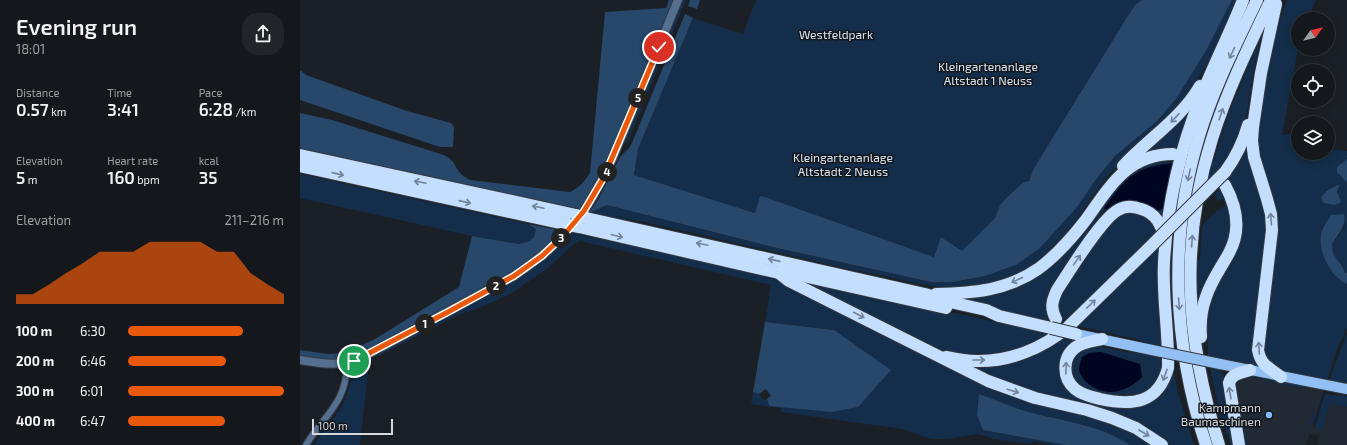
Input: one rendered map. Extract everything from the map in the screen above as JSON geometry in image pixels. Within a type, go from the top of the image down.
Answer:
[{"type":"highway","points":[[1109,186],[1113,177],[1124,164],[1163,130],[1188,103],[1205,76],[1243,0]]},
{"type":"highway","points":[[1102,339],[1083,343],[1070,352],[1065,368],[1066,376],[1075,390],[1083,394],[1110,401],[1127,403],[1144,400],[1156,390],[1165,377],[1168,368],[1164,289],[1166,241],[1176,178],[1192,121],[1243,0]]},
{"type":"highway","points":[[1206,445],[1193,403],[1184,361],[1180,330],[1178,262],[1180,228],[1190,166],[1209,105],[1257,0]]},
{"type":"highway","points":[[940,357],[976,361],[996,360],[1011,357],[1042,345],[1057,336],[1149,248],[1225,172],[1236,156],[1244,138],[1250,115],[1256,73],[1262,46],[1275,1]]},
{"type":"highway","points":[[1275,1],[1261,73],[1252,142],[1254,157],[1271,214],[1272,230],[1258,350],[1263,363],[1281,376]]},
{"type":"highway","points":[[1219,445],[1198,364],[1193,331],[1190,280],[1193,229],[1203,171],[1220,117],[1234,79],[1275,1]]},
{"type":"highway","points":[[925,294],[982,292],[1010,284],[1031,273],[1050,259],[1066,244],[1084,222],[1109,186],[1120,175],[1141,160],[1155,156],[1173,154]]},
{"type":"highway","points":[[300,155],[577,221],[627,239],[779,273],[790,273],[986,317],[1000,316],[1054,324],[1064,327],[1076,334]]},
{"type":"highway","points":[[300,166],[577,221],[925,294],[950,302],[986,310],[1000,316]]},
{"type":"highway","points":[[1225,185],[1235,206],[1237,227],[1232,247],[1213,280],[1206,296],[1200,326],[1201,351],[1204,368],[1225,445]]},
{"type":"highway","points":[[1054,324],[1051,307],[1057,290],[1102,224],[1114,212],[1131,207],[1151,213],[1161,225],[1166,241]]},
{"type":"highway","points":[[779,273],[789,281],[967,372],[1011,391],[1112,418],[1136,428],[1162,445]]},
{"type":"highway","points":[[1167,336],[1185,387],[1193,403]]},
{"type":"highway","points":[[1240,445],[1229,382],[1230,378],[1234,374],[1250,370]]},
{"type":"main road","points":[[1076,334],[1347,390]]},
{"type":"street","points":[[300,360],[328,364],[347,363],[363,357],[514,276],[542,256],[563,236],[584,211],[604,177],[678,0]]},
{"type":"street","points":[[306,445],[337,403],[344,383],[347,363]]},
{"type":"shaded area","points":[[669,0],[675,0],[602,176],[581,210],[300,149],[300,113],[332,120],[444,155],[453,162],[462,175],[470,180],[570,192],[582,184],[590,173],[605,12],[666,8]]},
{"type":"shaded area","points":[[690,0],[700,0],[697,9],[688,6]]},
{"type":"shaded area","points":[[1142,0],[1232,0],[1206,51],[1176,99],[1157,121],[1115,156],[1097,178],[1077,207],[1040,248],[1016,265],[985,276],[953,282],[931,282],[777,248],[607,205],[589,213],[599,198],[620,157],[632,143],[685,14],[693,18],[638,149],[634,175],[755,213],[760,196],[765,197],[934,257],[941,237],[962,251],[995,218],[1000,205],[1006,198],[1024,182],[1029,181],[1034,168],[1129,14],[1135,5]]},
{"type":"shaded area","points":[[300,70],[306,75],[407,111],[451,123],[454,127],[453,147],[440,147],[300,100]]},
{"type":"shaded area","points":[[1347,159],[1347,183],[1337,172],[1337,167]]},
{"type":"shaded area","points":[[1174,163],[1163,209],[1154,211],[1109,211],[1104,208],[1119,188],[1133,175],[1150,167]]},
{"type":"shaded area","points":[[1340,184],[1337,192],[1341,201],[1340,203],[1334,205],[1323,203],[1321,198],[1324,193]]},
{"type":"shaded area","points":[[1344,214],[1345,218],[1343,226],[1332,244],[1332,249],[1345,273],[1347,273],[1347,284],[1336,276],[1327,264],[1321,241],[1321,234],[1331,215]]},
{"type":"shaded area","points":[[528,224],[563,231],[556,240],[511,275],[364,354],[335,362],[300,358],[300,350],[329,354],[342,353],[375,339],[459,287],[472,236],[519,244],[530,241],[534,237],[536,229]]},
{"type":"shaded area","points":[[765,322],[834,330],[891,370],[858,407],[832,412],[769,406],[767,399],[771,396],[766,389],[759,394],[753,392]]},
{"type":"shaded area","points":[[1101,352],[1140,364],[1142,377],[1136,383],[1128,387],[1112,392],[1102,391],[1091,386],[1080,374],[1080,363],[1082,357],[1089,353]]},
{"type":"shaded area","points":[[1244,378],[1252,378],[1304,389],[1305,386],[1324,389],[1312,427],[1322,428],[1330,403],[1347,407],[1347,445],[1317,445],[1320,435],[1313,434],[1309,435],[1306,445],[1248,445],[1236,388],[1239,380]]},
{"type":"shaded area","points":[[979,394],[1025,411],[1105,432],[1130,445],[1065,445],[983,430],[977,415]]},
{"type":"green space","points":[[680,0],[686,0],[627,144],[623,141]]},
{"type":"green space","points":[[756,0],[1142,0],[1135,5],[1129,14],[1034,168],[1029,181],[1013,191],[1006,198],[1000,205],[995,218],[962,252],[934,257],[765,197],[760,196],[755,213],[634,175],[638,149],[693,18],[743,34]]},
{"type":"green space","points":[[1232,0],[1239,0],[1219,41],[1198,80],[1173,113],[1115,168],[1071,227],[1047,253],[1032,265],[1001,281],[979,287],[964,289],[933,286],[825,264],[644,222],[589,213],[607,205],[777,248],[931,282],[953,282],[985,276],[1016,265],[1115,156],[1157,121],[1176,99],[1206,51]]},
{"type":"green space","points":[[1263,0],[1232,68],[1215,110],[1202,153],[1192,195],[1186,236],[1184,277],[1186,318],[1200,402],[1213,445],[1211,445],[1196,392],[1185,332],[1183,261],[1190,197],[1204,137],[1214,109],[1228,76]]},
{"type":"green space","points":[[1287,0],[1316,0],[1311,12],[1291,12],[1291,56],[1297,56],[1295,64],[1291,64],[1291,87],[1282,135],[1291,134],[1291,160],[1335,160],[1335,150],[1347,151],[1347,159],[1342,162],[1339,175],[1347,183],[1347,273],[1345,273],[1332,249],[1332,244],[1345,227],[1344,214],[1331,215],[1321,235],[1321,245],[1328,265],[1341,281],[1347,284],[1347,328],[1337,349],[1327,381],[1276,370],[1269,365],[1262,347],[1276,239],[1258,147],[1258,129],[1272,43]],"holes":[[[1339,184],[1334,205],[1323,203],[1321,198],[1331,188]]]},
{"type":"green space","points":[[1262,34],[1253,72],[1242,135],[1221,168],[1207,182],[1228,115]]},
{"type":"green space","points":[[1199,92],[1166,223],[1158,215],[1108,211],[1105,209],[1068,264],[1055,288],[1058,326],[1002,310],[943,297],[981,296],[1018,286],[1131,171],[1156,160],[1157,163],[1175,161],[1176,148],[1155,150],[1136,158]]},
{"type":"green space","points":[[1250,137],[1268,212],[1263,368],[1208,356],[1207,323],[1210,306],[1241,210],[1235,192],[1227,178],[1240,159]]},
{"type":"green space","points":[[300,174],[528,224],[536,229],[534,237],[530,241],[519,244],[472,236],[300,198]]},
{"type":"green space","points":[[1219,188],[1229,209],[1230,229],[1228,239],[1220,259],[1197,309],[1197,261],[1200,259],[1202,227],[1212,215],[1219,209],[1226,206],[1223,199],[1218,201],[1215,195]]},
{"type":"green space","points":[[1129,211],[1146,215],[1159,229],[1143,244],[1145,246],[1067,322],[1057,313],[1057,299],[1062,289],[1113,218]]},
{"type":"green space","points":[[572,233],[753,273],[790,285],[837,312],[978,383],[1122,427],[1154,445],[1130,445],[1108,434],[1084,425],[1024,411],[979,394],[983,430],[1065,445],[1051,445],[1033,441],[1032,444],[999,440],[978,434],[948,439],[931,439],[902,429],[781,412],[781,408],[751,404],[753,392],[759,394],[764,400],[767,399],[769,406],[783,407],[834,330],[765,322],[771,285],[580,241],[574,244],[548,268],[512,293],[477,309],[458,315],[379,356],[377,355],[515,281],[544,260]]},
{"type":"green space","points":[[1162,244],[1164,348],[1136,339],[1077,326]]},
{"type":"green space","points":[[805,280],[1053,334],[1013,353],[972,357],[947,353],[924,344],[805,285]]},
{"type":"green space","points":[[1347,333],[1347,384],[1329,381]]},
{"type":"green space","points":[[1065,336],[1082,340],[1067,352],[1071,390],[1140,402],[1173,367],[1177,389],[1194,445],[1167,445],[958,364],[993,366],[1022,361],[1041,353]]},
{"type":"green space","points":[[1094,345],[1126,352],[1152,354],[1153,356],[1165,360],[1164,369],[1149,392],[1128,398],[1125,394],[1113,396],[1088,392],[1072,379],[1070,364],[1072,356],[1075,353]]},
{"type":"green space","points":[[371,358],[375,359],[369,363],[360,445],[313,445],[343,405],[350,385],[352,374],[351,368]]},
{"type":"green space","points":[[1210,367],[1223,373],[1237,445],[1231,445],[1221,418]]},
{"type":"green space","points":[[348,375],[350,375],[346,390],[338,408],[309,445],[337,408],[343,394]]},
{"type":"green space","points":[[1243,377],[1252,377],[1273,381],[1281,380],[1305,386],[1304,389],[1252,378],[1239,381],[1236,388],[1248,445],[1243,445],[1233,383]]},
{"type":"green space","points":[[1321,394],[1322,395],[1312,427],[1310,423],[1318,406]]},
{"type":"green space","points":[[1325,394],[1347,396],[1347,407],[1330,403],[1322,429],[1315,428]]},
{"type":"tunnel","points":[[1183,156],[1196,160],[1207,166],[1225,185]]},
{"type":"place","name":"Kampmann Baumaschinen","points":[[1269,415]]},
{"type":"route","points":[[354,361],[514,276],[542,256],[563,236],[584,211],[604,177],[659,47]]},
{"type":"park label","name":"Westfeldpark","points":[[836,35]]},
{"type":"park label","name":"Kleingartenanlage Altstadt 1 Neuss","points":[[988,74]]},
{"type":"park label","name":"Kleingartenanlage Altstadt 2 Neuss","points":[[843,165]]}]
